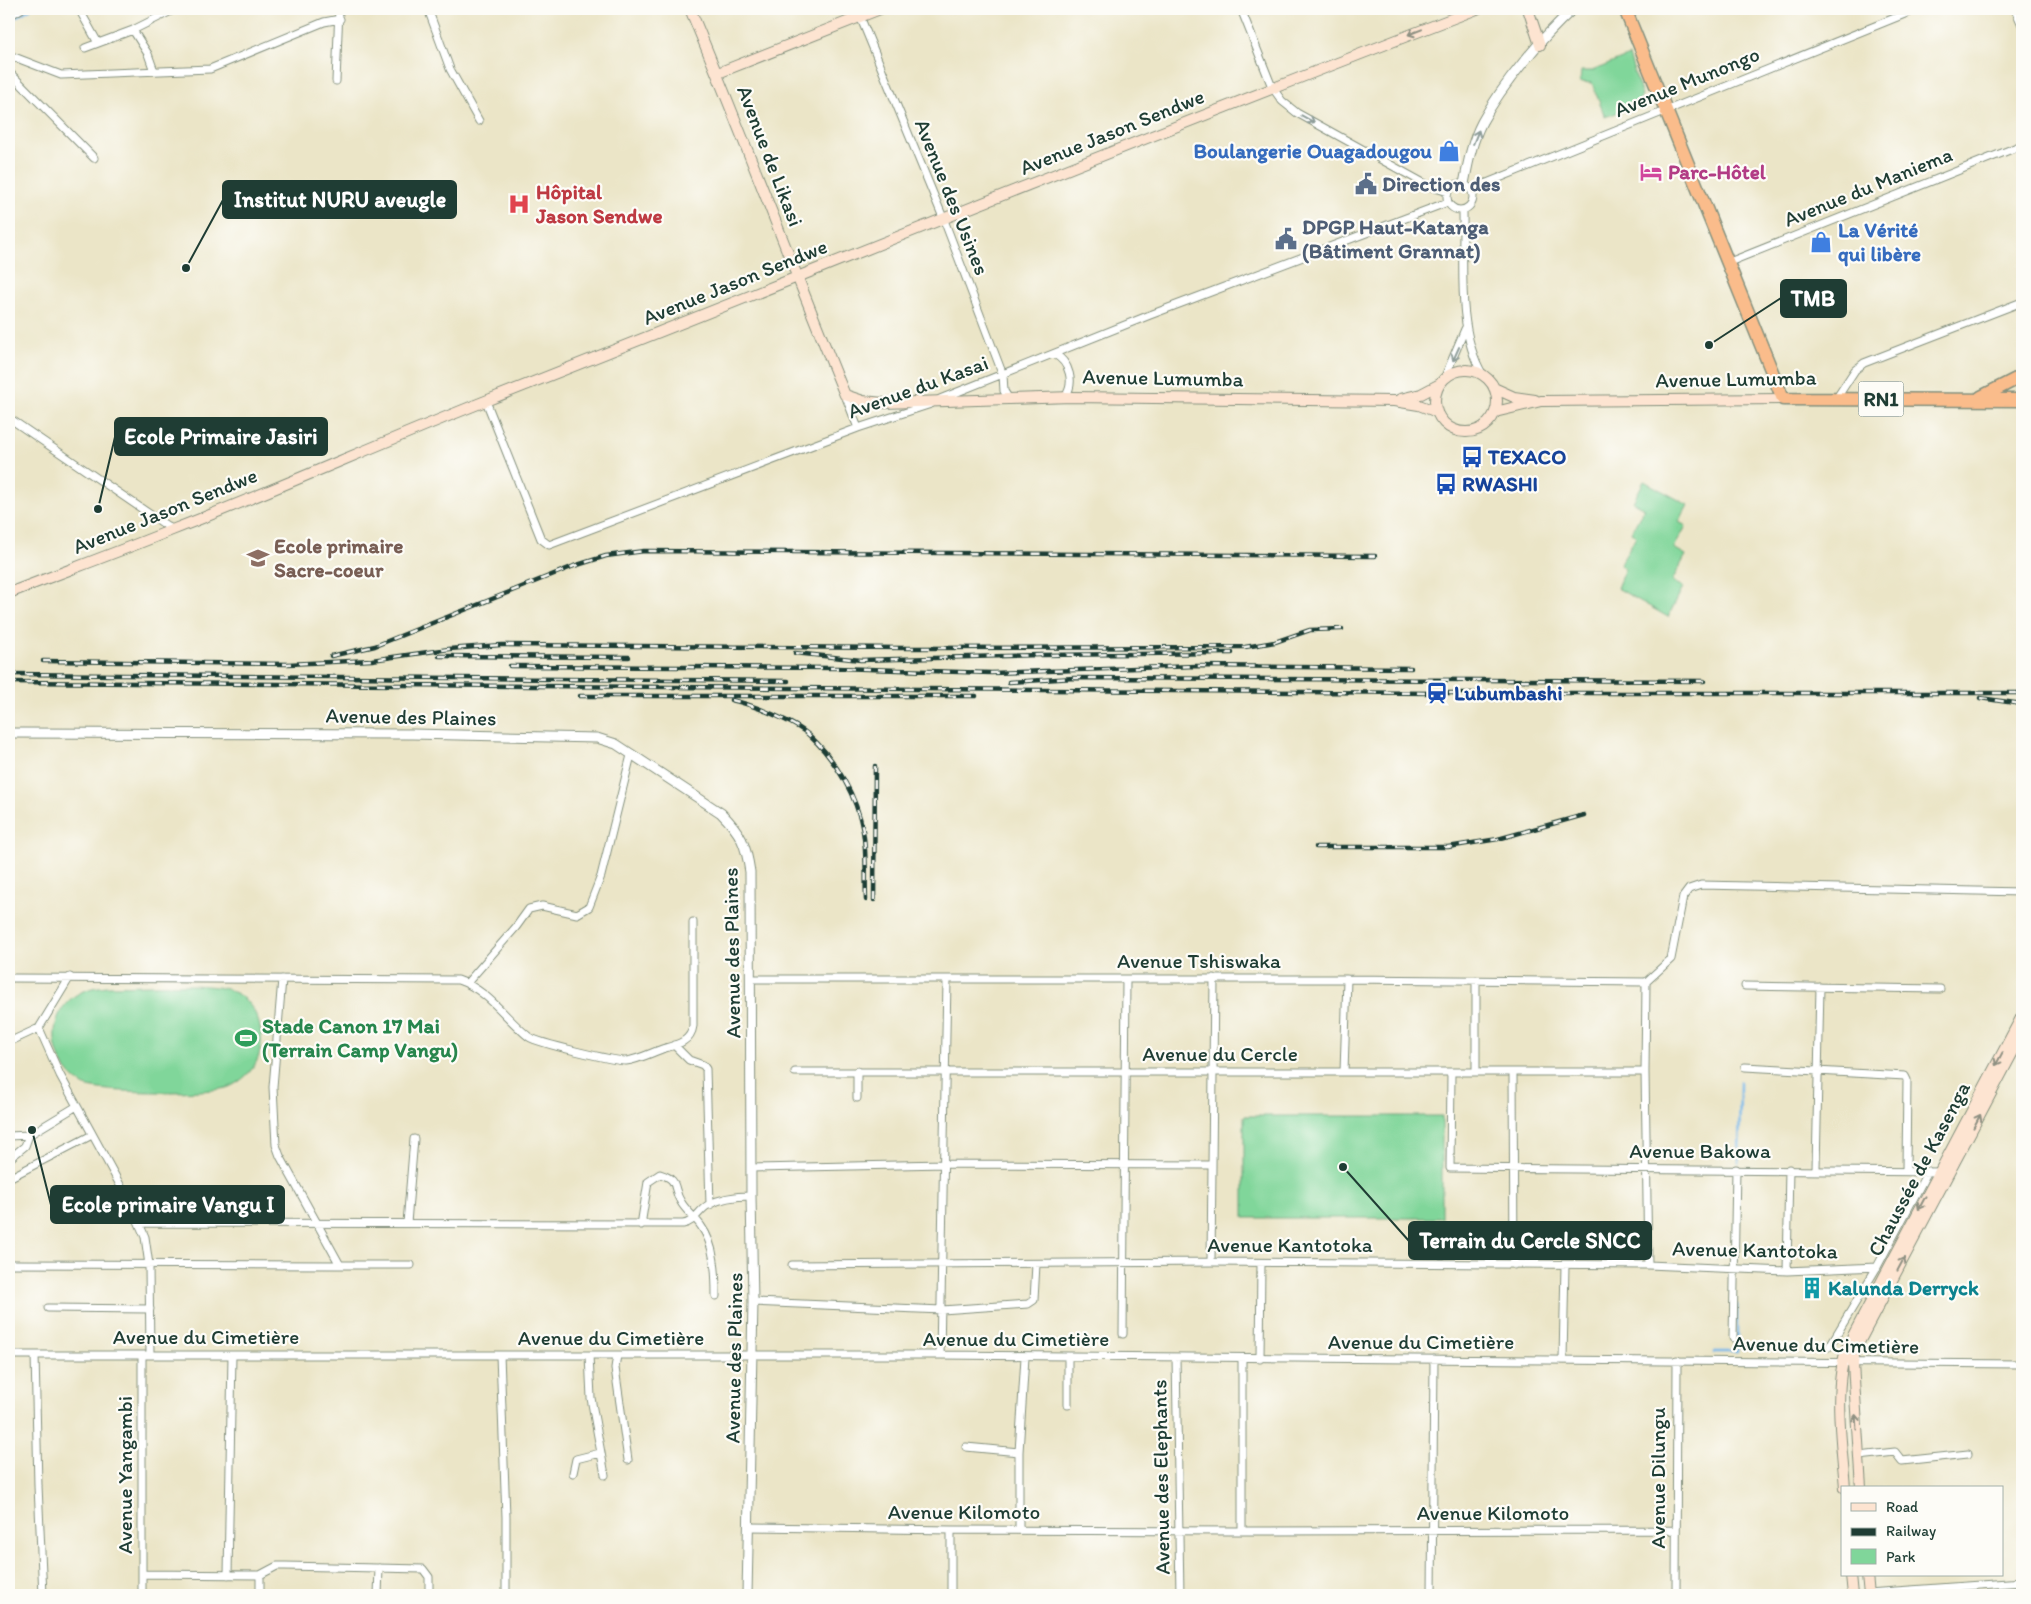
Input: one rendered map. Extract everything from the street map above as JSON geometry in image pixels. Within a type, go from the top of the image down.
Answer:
[{"type":"highway","points":[[1625,9],[1783,399]]},
{"type":"highway","name":"Avenue Lumumba","points":[[1978,398],[2022,376]]},
{"type":"highway","name":"Avenue Lumumba","points":[[1783,399],[1978,398],[2022,400]]},
{"type":"main road","name":"Avenue de Likasi","points":[[690,9],[718,73],[796,276],[845,395]]},
{"type":"main road","points":[[718,73],[858,13],[880,9]]},
{"type":"main road","name":"Avenue Jason Sendwe","points":[[9,593],[173,530],[796,276],[944,220],[1272,87],[1477,9]]},
{"type":"main road","points":[[1528,9],[1540,45]]},
{"type":"main road","points":[[1394,401],[1421,394],[1460,370],[1472,370],[1483,375],[1494,388],[1514,397],[1541,402]]},
{"type":"main road","points":[[1436,412],[1435,395],[1442,381]]},
{"type":"main road","points":[[1394,401],[1419,405],[1436,412],[1446,425],[1463,432],[1481,428],[1491,419],[1495,412],[1497,400],[1494,388]]},
{"type":"main road","name":"Avenue Lumumba","points":[[845,395],[862,401],[879,403],[932,403],[1065,397],[1394,401]]},
{"type":"main road","name":"Avenue Lumumba","points":[[1495,412],[1541,402],[1783,399]]},
{"type":"main road","name":"Chaussée de Kasenga","points":[[1845,1486],[1840,1423],[1842,1364],[1855,1331],[2022,1016]]},
{"type":"main road","name":"Chaussée de Kasenga","points":[[1861,1486],[1853,1364],[1855,1350],[2022,1035]]},
{"type":"main road","points":[[1851,1576],[1853,1595]]},
{"type":"main road","points":[[1867,1576],[1869,1594]]},
{"type":"street","points":[[9,16],[21,9]]},
{"type":"street","points":[[79,9],[98,43]]},
{"type":"street","points":[[85,48],[133,30],[175,9]]},
{"type":"street","points":[[336,82],[339,9]]},
{"type":"street","points":[[428,9],[450,68],[478,121]]},
{"type":"street","points":[[1241,9],[1272,87],[1282,102],[1297,113],[1429,186],[1448,192]]},
{"type":"street","points":[[1468,186],[1454,185],[1448,192],[1448,202],[1454,209],[1463,211],[1472,205],[1474,194],[1468,186],[1472,148],[1482,122],[1515,73],[1574,9]]},
{"type":"street","name":"Avenue Munongo","points":[[1468,186],[1917,9]]},
{"type":"street","points":[[2015,9],[2022,25]]},
{"type":"street","name":"Avenue des Usines","points":[[858,13],[944,220],[1003,375],[1004,391],[1008,399]]},
{"type":"street","points":[[9,56],[61,75],[210,69],[324,22],[340,19]]},
{"type":"street","points":[[133,30],[148,54],[154,71]]},
{"type":"street","points":[[9,72],[94,158]]},
{"type":"street","name":"Avenue du Maniema","points":[[1727,263],[2022,145]]},
{"type":"street","name":"Avenue du Kasai","points":[[486,401],[541,539],[549,545],[858,428],[932,403],[1159,311],[1448,202]]},
{"type":"street","points":[[1463,211],[1465,329],[1474,360],[1483,375]]},
{"type":"street","points":[[1836,398],[1855,370],[1864,363],[2022,302]]},
{"type":"street","points":[[1442,381],[1465,329]]},
{"type":"street","points":[[1054,354],[1064,362],[1070,377],[1069,391],[1065,397]]},
{"type":"street","name":"Avenue de Likasi","points":[[845,395],[858,428]]},
{"type":"street","points":[[9,418],[173,530]]},
{"type":"street","name":"Avenue des Plaines","points":[[9,733],[589,737],[607,740],[721,814],[740,836],[745,845],[750,872],[750,1196],[754,1302],[747,1595]]},
{"type":"street","points":[[466,983],[516,927],[529,909],[542,906],[576,914],[589,907],[600,876],[631,755]]},
{"type":"street","points":[[1648,1265],[1645,1072],[1646,982],[1671,959],[1683,897],[1689,889],[1701,885],[2022,892]]},
{"type":"street","points":[[9,978],[458,980],[492,1000],[528,1036],[542,1043],[625,1061],[687,1040],[692,1030],[693,922]]},
{"type":"street","points":[[9,1042],[39,1028],[70,977]]},
{"type":"street","points":[[282,978],[274,1087],[276,1145],[340,1265]]},
{"type":"street","points":[[1211,1262],[1214,978]]},
{"type":"street","points":[[1344,1072],[1347,978]]},
{"type":"street","name":"Avenue Tshiswaka","points":[[751,979],[1347,978],[1646,982]]},
{"type":"street","points":[[1123,1334],[1126,979]]},
{"type":"street","points":[[940,1355],[945,1164],[946,980]]},
{"type":"street","points":[[1476,980],[1476,1072]]},
{"type":"street","points":[[1745,986],[1940,990]]},
{"type":"street","points":[[1816,1169],[1820,1070],[1820,987]]},
{"type":"street","points":[[39,1028],[92,1135],[140,1223],[145,1237],[149,1265],[150,1354]]},
{"type":"street","points":[[674,1045],[689,1060],[703,1065],[706,1069],[710,1204]]},
{"type":"street","points":[[1745,1067],[1901,1075],[1906,1077],[1906,1170]]},
{"type":"street","points":[[857,1071],[857,1098]]},
{"type":"street","name":"Avenue du Cercle","points":[[795,1072],[1645,1072]]},
{"type":"street","name":"Avenue Bakowa","points":[[1451,1072],[1450,1168],[1816,1169],[1906,1170],[1950,1173]]},
{"type":"street","points":[[1513,1072],[1514,1265]]},
{"type":"street","points":[[9,1136],[29,1135],[77,1106]]},
{"type":"street","points":[[9,1159],[25,1146],[29,1135]]},
{"type":"street","points":[[9,1178],[92,1135]]},
{"type":"street","points":[[407,1223],[414,1140]]},
{"type":"street","points":[[751,1168],[945,1164],[1212,1165]]},
{"type":"street","points":[[1733,1338],[1736,1169]]},
{"type":"street","points":[[1787,1271],[1789,1169]]},
{"type":"street","points":[[1829,1347],[1877,1267],[1928,1171]]},
{"type":"street","points":[[641,1225],[648,1182],[660,1174],[670,1177],[676,1184],[680,1202],[705,1232],[714,1262],[716,1296]]},
{"type":"street","points":[[140,1223],[683,1224],[695,1218],[710,1204],[735,1196],[750,1196]]},
{"type":"street","name":"Avenue Kantotoka","points":[[792,1265],[942,1262],[1036,1264],[1211,1262],[1648,1265],[1787,1271],[1877,1267]]},
{"type":"street","points":[[1260,1359],[1261,1263]]},
{"type":"street","points":[[9,1264],[410,1265]]},
{"type":"street","points":[[754,1302],[942,1310],[1032,1303],[1036,1264]]},
{"type":"street","points":[[1563,1359],[1565,1265]]},
{"type":"street","points":[[48,1308],[150,1309]]},
{"type":"street","name":"Avenue du Cimetière","points":[[9,1355],[940,1355],[2022,1364]]},
{"type":"street","points":[[35,1355],[38,1486],[44,1595]]},
{"type":"street","name":"Avenue Yangambi","points":[[142,1355],[142,1595]]},
{"type":"street","points":[[228,1575],[232,1355]]},
{"type":"street","points":[[500,1355],[506,1517],[506,1595]]},
{"type":"street","points":[[588,1355],[591,1398],[604,1475]]},
{"type":"street","points":[[617,1355],[615,1368],[628,1460]]},
{"type":"street","points":[[1019,1530],[1019,1452],[1025,1357]]},
{"type":"street","points":[[1068,1357],[1068,1405]]},
{"type":"street","name":"Avenue des Elephants","points":[[1176,1357],[1180,1595]]},
{"type":"street","points":[[1242,1359],[1242,1531]]},
{"type":"street","points":[[1432,1595],[1434,1359]]},
{"type":"street","name":"Avenue Dilungu","points":[[1676,1360],[1676,1595]]},
{"type":"street","points":[[966,1447],[1019,1452]]},
{"type":"street","points":[[1858,1456],[1895,1452],[1902,1461],[1968,1454]]},
{"type":"street","points":[[573,1473],[576,1459],[600,1453]]},
{"type":"street","name":"Avenue Kilomoto","points":[[748,1527],[1180,1532],[1676,1530]]},
{"type":"street","points":[[951,1530],[951,1595]]},
{"type":"street","points":[[143,1574],[260,1575],[277,1566],[426,1570],[429,1576],[429,1595]]},
{"type":"street","points":[[378,1595],[379,1568]]},
{"type":"street","points":[[260,1575],[260,1595]]},
{"type":"street","points":[[1869,1594],[2022,1582]]},
{"type":"green space","points":[[1629,56],[1642,96],[1636,106],[1605,117],[1592,83],[1580,82],[1581,71],[1592,71]]},
{"type":"green space","points":[[1644,481],[1688,505],[1679,522],[1686,526],[1674,548],[1686,555],[1672,581],[1683,587],[1668,617],[1617,588],[1625,568],[1620,565],[1636,536],[1631,533],[1644,508],[1633,502]]},
{"type":"green space","points":[[190,985],[222,988],[232,991],[248,1003],[258,1019],[261,1038],[258,1058],[247,1075],[229,1087],[219,1089],[156,1092],[110,1090],[83,1085],[71,1075],[62,1062],[56,1048],[57,1019],[64,1007],[74,996],[91,988],[107,986]]},
{"type":"green space","points":[[1244,1116],[1442,1116],[1442,1218],[1244,1218]]},
{"type":"waterway","points":[[9,21],[30,9]]},
{"type":"waterway","points":[[1739,1163],[1740,1082]]},
{"type":"waterway","points":[[1714,1352],[1737,1352],[1737,1305]]},
{"type":"railway","points":[[331,656],[375,646],[574,566],[606,556],[644,551],[1375,556]]},
{"type":"railway","points":[[43,661],[288,664],[372,660],[449,649],[501,645],[908,648],[1245,647],[1275,642],[1310,630],[1342,629]]},
{"type":"railway","points":[[795,653],[861,660],[1041,655],[1232,653]]},
{"type":"railway","points":[[439,656],[629,657]]},
{"type":"railway","points":[[510,666],[837,668],[991,673],[1197,666],[1411,668]]},
{"type":"railway","points":[[9,674],[788,681]]},
{"type":"railway","points":[[1009,682],[1074,678],[1704,681]]},
{"type":"railway","points":[[9,682],[1437,693],[2022,693]]},
{"type":"railway","points":[[580,696],[976,696]]},
{"type":"railway","points":[[1980,698],[2022,704]]},
{"type":"railway","points":[[731,700],[773,714],[794,725],[810,736],[837,768],[856,805],[863,831],[866,900]]},
{"type":"railway","points":[[874,900],[875,766]]},
{"type":"railway","points":[[1316,847],[1448,847],[1498,839],[1584,815]]},
{"type":"place","name":"Boulangerie Ouagadougou","points":[[1449,151]]},
{"type":"place","name":"Parc-Hôtel","points":[[1651,172]]},
{"type":"place","name":"Direction des","points":[[1366,184]]},
{"type":"place","name":"Hôpital Jason Sendwe","points":[[519,204]]},
{"type":"place","name":"DPGP Haut-Katanga (Bâtiment Grannat)","points":[[1286,239]]},
{"type":"place","name":"La Vérité qui libère","points":[[1821,242]]},
{"type":"place","name":"Institut NURU aveugle","points":[[186,268]]},
{"type":"place","name":"TMB","points":[[1709,345]]},
{"type":"place","name":"TEXACO","points":[[1472,457]]},
{"type":"place","name":"RWASHI","points":[[1446,484]]},
{"type":"place","name":"Ecole Primaire Jasiri","points":[[98,509]]},
{"type":"place","name":"Ecole primaire Sacre-coeur","points":[[258,558]]},
{"type":"place","name":"Lubumbashi","points":[[1437,693]]},
{"type":"place","name":"Stade Canon 17 Mai (Terrain Camp Vangu)","points":[[246,1038]]},
{"type":"place","name":"Ecole primaire Vangu I","points":[[32,1130]]},
{"type":"place","name":"Terrain du Cercle SNCC","points":[[1343,1167]]},
{"type":"place","name":"Kalunda Derryck","points":[[1812,1288]]}]
